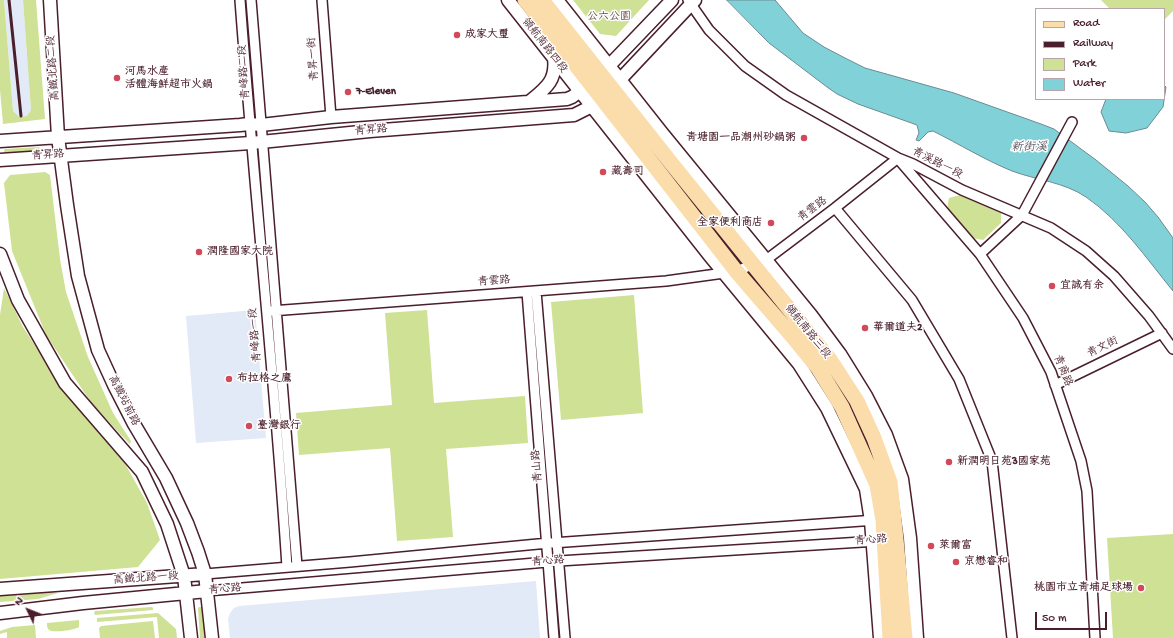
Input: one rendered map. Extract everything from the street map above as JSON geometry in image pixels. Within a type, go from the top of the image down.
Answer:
[{"type":"main road","name":"領航南路四段","points":[[525,0],[595,79]]},
{"type":"main road","name":"領航南路四段","points":[[542,0],[595,79]]},
{"type":"main road","name":"領航南路三段","points":[[595,79],[759,262],[831,361],[858,401],[874,438],[890,482],[890,638]]},
{"type":"main road","name":"領航南路三段","points":[[607,93],[730,272],[792,336],[818,368],[842,407],[877,486],[889,519]]},
{"type":"main road","name":"領航南路三段","points":[[890,540],[905,638]]},
{"type":"street","name":"高鐵北路二段","points":[[50,0],[58,137]]},
{"type":"street","name":"青峰路二段","points":[[240,0],[255,125]]},
{"type":"street","name":"青峰路二段","points":[[251,0],[255,125]]},
{"type":"street","name":"青昇一街","points":[[322,0],[331,117]]},
{"type":"street","name":"領航南路四段","points":[[508,0],[554,58],[595,79]]},
{"type":"street","name":"領航南路四段","points":[[556,0],[595,79],[607,93]]},
{"type":"street","name":"青昇路","points":[[0,141],[255,125],[331,117],[567,99],[595,79],[672,0]]},
{"type":"street","name":"青昇路","points":[[0,160],[257,142],[377,130],[574,115],[607,93],[691,1]]},
{"type":"street","name":"青溪路一段","points":[[691,1],[709,30],[745,66],[786,95],[898,158],[913,164],[962,190],[1051,228],[1086,252],[1114,276],[1162,333],[1173,349]]},
{"type":"street","points":[[529,102],[543,91],[550,83],[555,66],[554,58]]},
{"type":"street","points":[[980,254],[1022,215],[1072,122]]},
{"type":"street","name":"青峰路一段","points":[[255,125],[276,310],[297,566]]},
{"type":"street","points":[[58,137],[60,155]]},
{"type":"street","name":"青峰路一段","points":[[257,142],[266,312],[287,567]]},
{"type":"street","name":"高鐵站前路","points":[[60,155],[78,276],[98,350],[134,424],[166,478],[187,523],[205,574],[212,638]]},
{"type":"street","name":"青雲路","points":[[266,312],[276,310],[666,281],[730,272],[759,262],[835,208],[898,158]]},
{"type":"street","name":"青商路","points":[[898,158],[980,254],[1023,318],[1051,372],[1081,461],[1087,491],[1095,638]]},
{"type":"street","points":[[835,208],[912,300],[959,379],[992,461],[1012,638]]},
{"type":"street","points":[[0,254],[18,300],[65,384],[142,472],[167,524],[184,576]]},
{"type":"street","name":"青山路","points":[[531,292],[559,561],[565,638]]},
{"type":"street","name":"青山路","points":[[531,292],[546,543],[554,638]]},
{"type":"street","name":"青文街","points":[[1055,385],[1162,333]]},
{"type":"street","name":"青心路","points":[[184,576],[556,542],[889,519]]},
{"type":"street","name":"領航南路三段","points":[[880,638],[890,540],[889,519]]},
{"type":"street","name":"青心路","points":[[186,593],[559,561],[890,540]]},
{"type":"street","name":"領航南路三段","points":[[890,540],[918,638]]},
{"type":"street","name":"高鐵北路一段","points":[[0,589],[184,576],[186,593],[83,602],[0,613]]},
{"type":"street","points":[[186,593],[191,638]]},
{"type":"shaded area","points":[[4,0],[23,0],[31,110],[27,116],[18,117],[13,111]]},
{"type":"shaded area","name":"布拉格之鷹","points":[[255,310],[266,438],[196,443],[186,316]]},
{"type":"shaded area","points":[[536,581],[540,638],[230,638],[228,619],[234,608],[239,606]]},
{"type":"green space","points":[[0,0],[4,0],[13,111],[19,117],[27,116],[31,110],[23,0],[36,0],[45,119],[3,124],[0,90]]},
{"type":"green space","name":"公六公園","points":[[573,0],[649,0],[616,36],[600,34]]},
{"type":"green space","points":[[1101,0],[1173,0],[1173,11],[1165,19],[1165,8],[1109,8]]},
{"type":"green space","points":[[39,147],[39,151],[4,153],[5,149]]},
{"type":"green space","points":[[45,172],[50,175],[60,259],[66,292],[88,357],[113,413],[131,441],[130,444],[90,401],[46,335],[12,251],[4,183],[10,175]]},
{"type":"green space","points":[[960,195],[1001,213],[1001,223],[983,240],[973,238],[947,209],[949,198]]},
{"type":"green space","points":[[4,288],[23,327],[53,373],[75,404],[123,460],[147,503],[160,540],[138,567],[0,579],[0,315]]},
{"type":"green space","points":[[634,295],[643,413],[561,420],[551,302]]},
{"type":"green space","points":[[427,310],[434,403],[525,396],[528,443],[446,449],[453,537],[397,541],[390,448],[299,455],[296,413],[392,405],[385,313]]},
{"type":"green space","name":"桃園市立青埔足球場","points":[[1173,534],[1173,638],[1113,638],[1107,538]]},
{"type":"green space","points":[[51,592],[58,593],[38,599],[0,602],[0,596]]},
{"type":"green space","points":[[152,607],[153,610],[95,615],[94,613],[95,611]]},
{"type":"green space","points":[[199,607],[202,607],[205,638],[200,638]]},
{"type":"green space","points":[[158,613],[176,629],[177,638],[159,638],[157,617],[97,622],[97,618]]},
{"type":"green space","points":[[79,620],[79,627],[64,631],[51,631],[47,627],[47,623]]},
{"type":"green space","points":[[153,621],[155,638],[100,638],[99,628],[101,626]]},
{"type":"green space","points":[[35,625],[36,638],[7,638],[7,632],[0,634],[0,631],[12,627]]},
{"type":"water","name":"新街溪","points":[[727,0],[775,0],[803,33],[824,47],[865,68],[954,93],[1054,129],[1128,186],[1158,217],[1173,238],[1173,291],[1122,229],[1086,197],[1069,188],[1002,167],[933,131],[928,132],[919,141],[916,140],[919,133],[917,125],[858,104],[837,94],[769,43]]},
{"type":"water","points":[[1106,100],[1164,100],[1163,107],[1147,128],[1126,133],[1109,131],[1101,112]]},
{"type":"railway","points":[[9,0],[21,116]]},
{"type":"place","name":"成家大璽","points":[[457,35]]},
{"type":"place","name":"河馬水產 活體海鮮超市火鍋","points":[[117,78]]},
{"type":"place","name":"7-Eleven","points":[[348,92]]},
{"type":"place","name":"青塘園一品潮州砂鍋粥","points":[[804,138]]},
{"type":"place","name":"藏壽司","points":[[603,172]]},
{"type":"place","name":"全家便利商店","points":[[771,223]]},
{"type":"place","name":"潤隆國家大院","points":[[199,252]]},
{"type":"place","name":"宜誠有余","points":[[1052,286]]},
{"type":"place","name":"華爾道夫2","points":[[865,328]]},
{"type":"place","name":"布拉格之鷹","points":[[229,379]]},
{"type":"place","name":"臺灣銀行","points":[[249,426]]},
{"type":"place","name":"新潤明日苑3國家苑","points":[[949,462]]},
{"type":"place","name":"萊爾富","points":[[931,546]]},
{"type":"place","name":"京懋睿和","points":[[956,562]]},
{"type":"place","name":"桃園市立青埔足球場","points":[[1141,588]]}]
